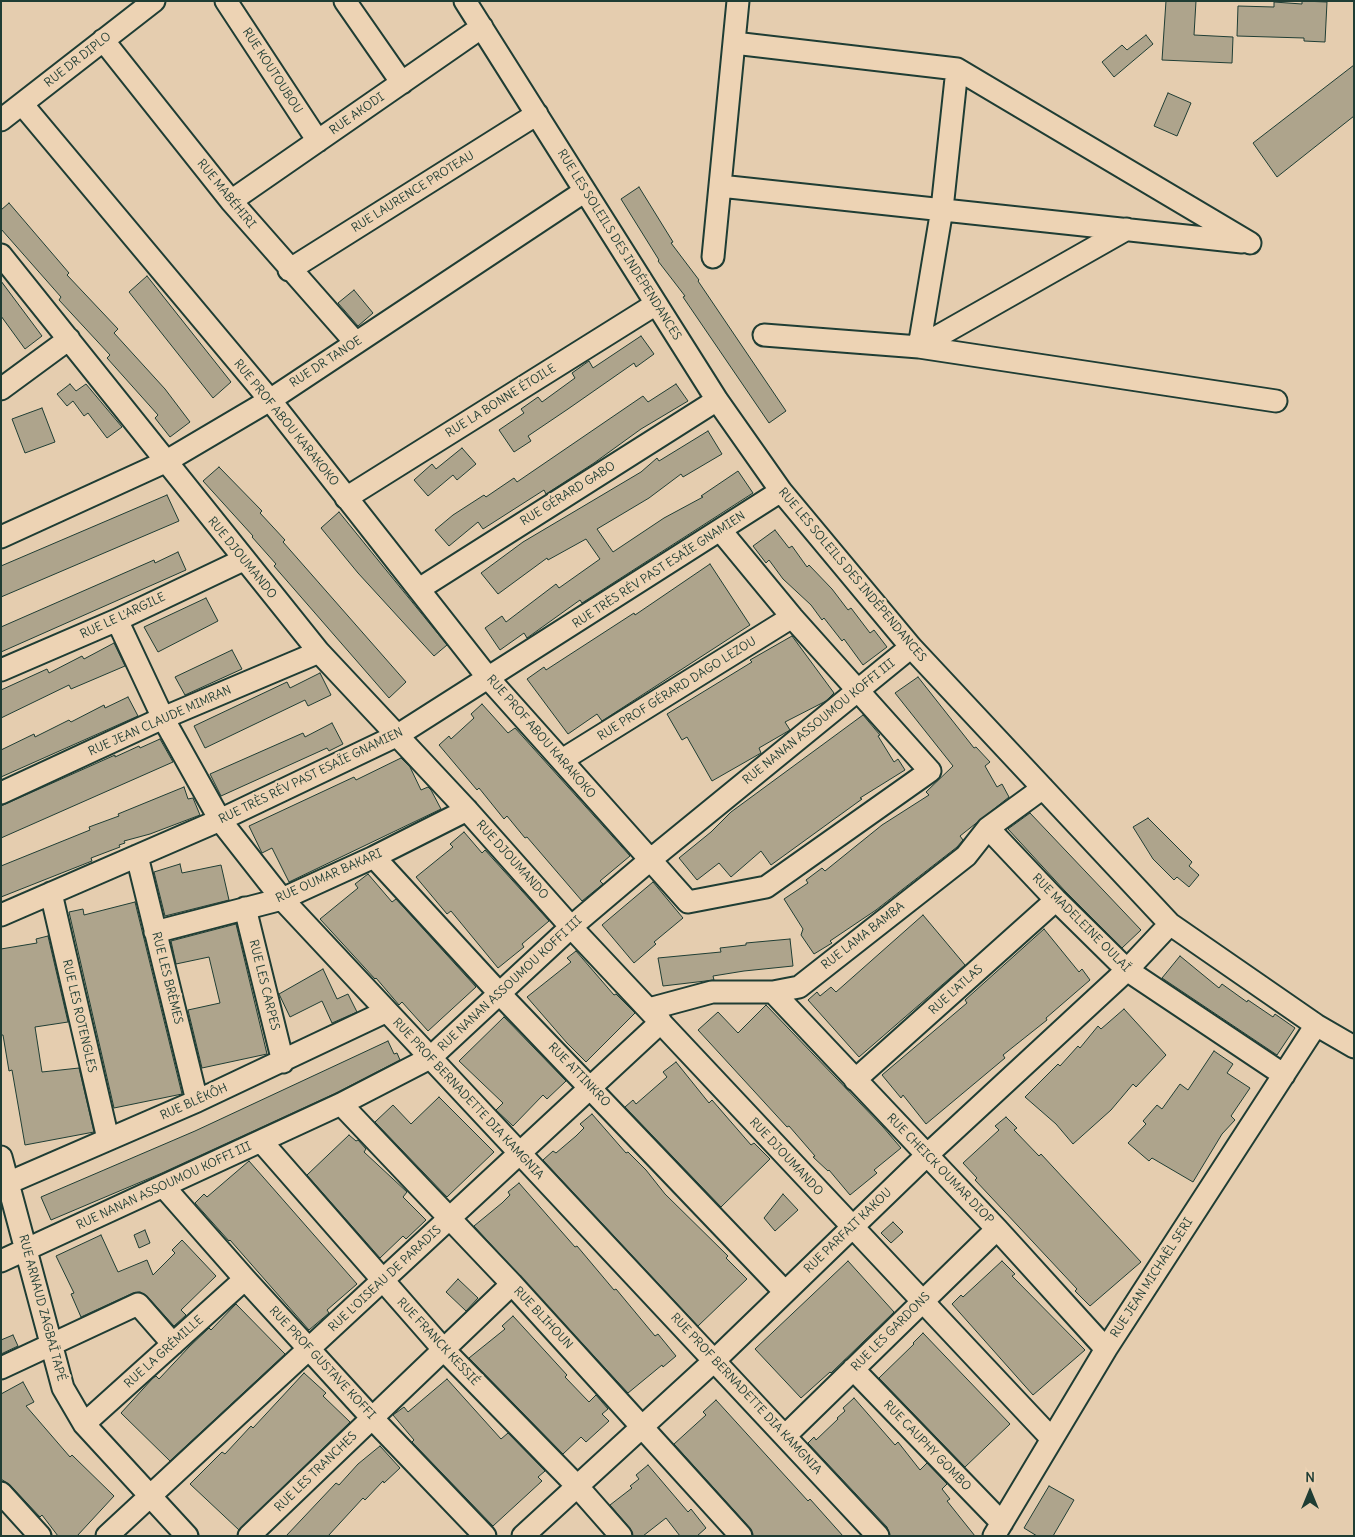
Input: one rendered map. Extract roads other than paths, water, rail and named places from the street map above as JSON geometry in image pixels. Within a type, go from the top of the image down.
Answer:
[{"type":"street","name":"RUE DR DIPLO","points":[[1,120],[154,1]]},
{"type":"street","name":"RUE KOUTOUBOU","points":[[226,1],[318,141]]},
{"type":"street","points":[[345,1],[402,83]]},
{"type":"street","name":"RUE LES SOLEILS DES INDÉPENDANCES","points":[[465,1],[717,400],[781,491],[911,647],[1170,924],[1316,1025],[1354,1047]]},
{"type":"street","points":[[713,257],[738,1]]},
{"type":"street","name":"RUE AKODI","points":[[231,201],[482,27]]},
{"type":"street","name":"RUE MABÉHIRI","points":[[103,40],[231,201],[289,270],[356,343]]},
{"type":"street","points":[[720,186],[1250,243],[957,69],[734,43]]},
{"type":"street","points":[[919,348],[942,209],[957,69]]},
{"type":"street","name":"RUE PROF ABOU KARAKOKO","points":[[22,104],[270,400],[489,678],[688,902],[766,887],[930,771],[792,617],[721,531]]},
{"type":"street","name":"RUE LAURENCE PROTEAU","points":[[289,270],[537,114]]},
{"type":"street","name":"RUE DR TANOE","points":[[1,537],[165,462],[270,400],[585,191]]},
{"type":"street","points":[[919,348],[1127,229]]},
{"type":"street","name":"RUE DJOUMANDO","points":[[1,255],[243,560],[319,652],[466,810],[571,927],[1052,1439]]},
{"type":"street","name":"RUE LA BONNE ÉTOILE","points":[[346,498],[656,304]]},
{"type":"street","points":[[764,335],[919,348],[1276,401]]},
{"type":"street","points":[[1,389],[69,339]]},
{"type":"street","name":"RUE GÉRARD GABO","points":[[419,589],[717,400]]},
{"type":"street","name":"RUE TRÈS RÉV PAST ESAÏE GNAMIEN","points":[[1,915],[220,820],[398,736],[781,491]]},
{"type":"street","name":"RUE LE L'ARGILE","points":[[1,670],[117,620],[243,560]]},
{"type":"street","name":"RUE PROF GÉRARD DAGO LEZOU","points":[[562,760],[792,617]]},
{"type":"street","name":"RUE PROF BERNADETTE DIA KAMGNIA","points":[[117,620],[163,718],[220,820],[282,899],[878,1536]]},
{"type":"street","name":"RUE NANAN ASSOUMOU KOFFI III","points":[[1,1260],[164,1187],[341,1104],[430,1058],[571,927],[911,647]]},
{"type":"street","name":"RUE JEAN CLAUDE MIMRAN","points":[[1,793],[163,718],[319,652]]},
{"type":"street","name":"RUE LAMA BAMBA","points":[[655,1016],[712,992],[773,992],[799,987],[966,856],[988,828],[1043,788]]},
{"type":"street","name":"RUE OUMAR BAKARI","points":[[155,932],[282,899],[374,857],[466,810]]},
{"type":"street","name":"RUE MADELEINE OULAÏ","points":[[988,828],[1056,900],[1127,970],[1284,1076]]},
{"type":"street","name":"RUE LES BRÈMES","points":[[137,856],[196,1101]]},
{"type":"street","name":"RUE ATTINKRO","points":[[374,857],[500,994],[785,1292]]},
{"type":"street","name":"RUE LES ROTENGLES","points":[[51,892],[108,1139]]},
{"type":"street","name":"RUE L'ATLAS","points":[[855,1080],[1056,900]]},
{"type":"street","name":"RUE LES CARPES","points":[[245,908],[283,1062]]},
{"type":"street","name":"RUE PARFAIT KAKOU","points":[[523,1536],[715,1360],[926,1156],[1127,970],[1170,924]]},
{"type":"street","name":"RUE CHEICK OUMAR DIOP","points":[[773,992],[997,1229],[1106,1349]]},
{"type":"street","name":"RUE BLÊKÔH","points":[[5,1185],[283,1062],[386,1012]]},
{"type":"street","name":"RUE L'OISEAU DE PARADIS","points":[[107,1536],[148,1495],[520,1154],[589,1086],[655,1016]]},
{"type":"street","name":"RUE JEAN MICHAËL SERI","points":[[998,1529],[1106,1349],[1316,1025]]},
{"type":"street","name":"RUE BLIHOUN","points":[[341,1104],[451,1218],[642,1425],[741,1536]]},
{"type":"street","name":"RUE FRANCK KESSIÉ","points":[[261,1141],[382,1282],[444,1350],[577,1486],[621,1536]]},
{"type":"street","name":"RUE ARNAUD ZAGBAÏ TAPÉ","points":[[1,1157],[5,1185],[27,1249],[50,1344],[63,1388],[84,1424],[187,1536]]},
{"type":"street","name":"RUE PROF GUSTAVE KOFFI","points":[[164,1187],[372,1418],[485,1536]]},
{"type":"street","name":"RUE LES GARDONS","points":[[785,1436],[921,1301],[997,1229]]},
{"type":"street","name":"RUE LA GRÉMILLE","points":[[84,1424],[245,1279]]},
{"type":"street","name":"RUE LES TRANCHES","points":[[249,1536],[512,1284]]},
{"type":"street","points":[[1,1368],[138,1304],[173,1344]]},
{"type":"street","name":"RUE CAUPHY GOMBO","points":[[853,1369],[998,1529]]},
{"type":"street","points":[[4,1503],[40,1536]]}]
